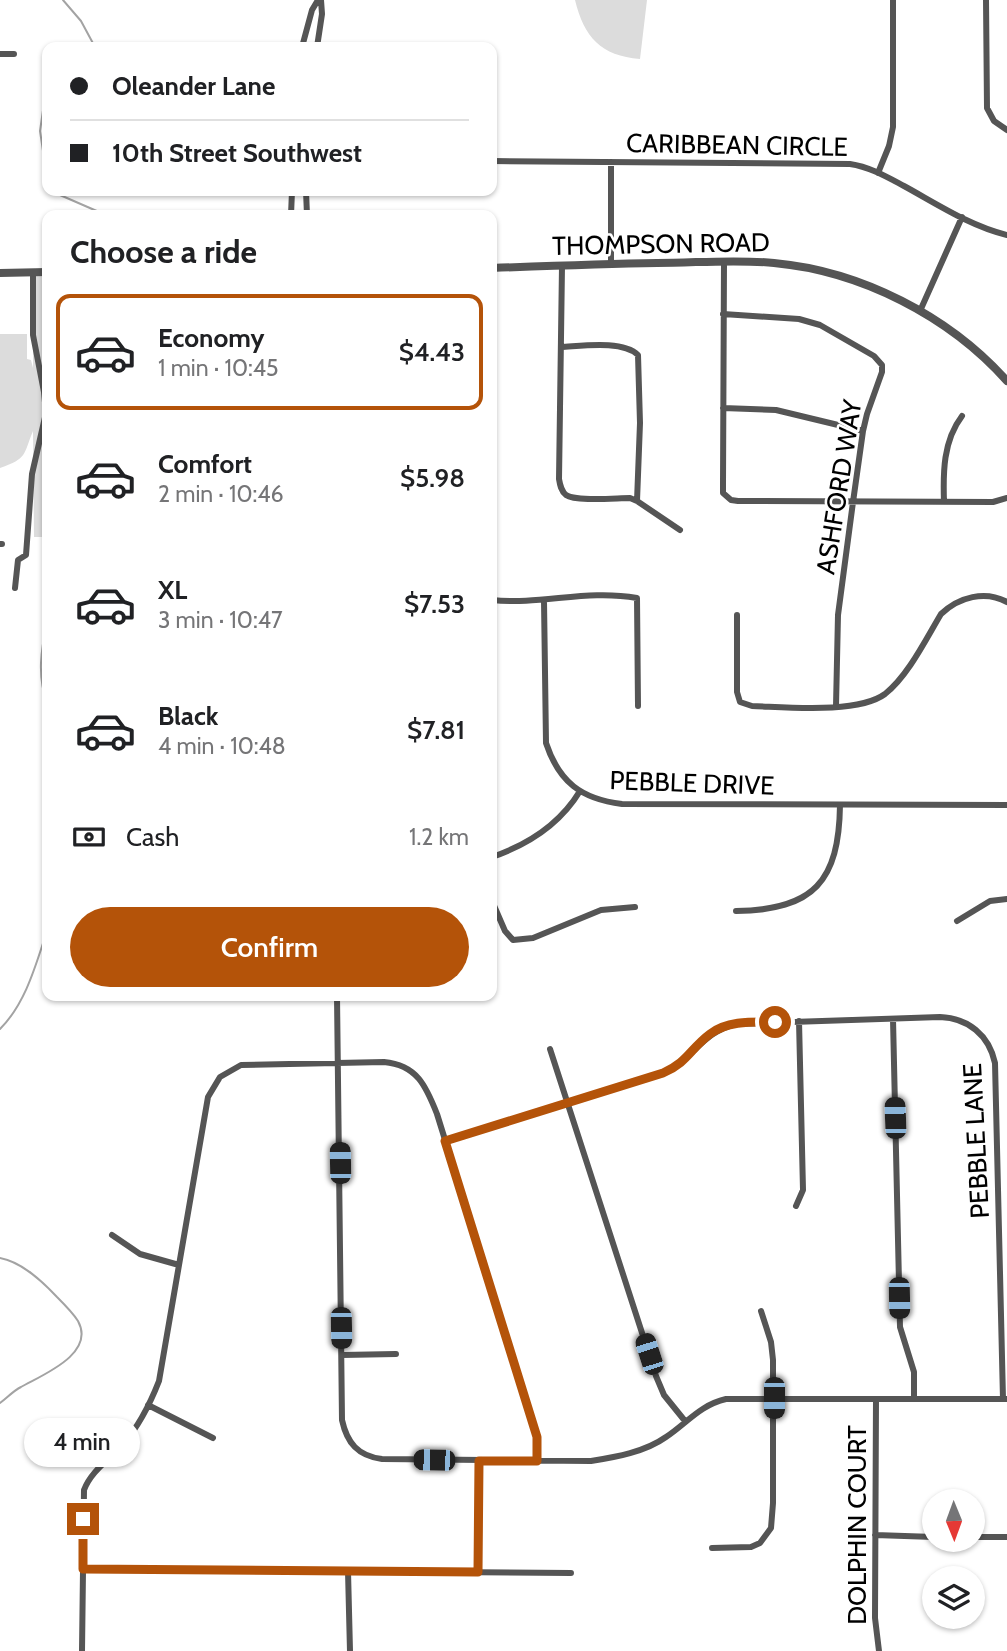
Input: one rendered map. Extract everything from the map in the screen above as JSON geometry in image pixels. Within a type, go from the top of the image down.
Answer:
[{"type":"street","points":[[303,42],[312,10],[320,0]]},
{"type":"street","points":[[318,42],[322,14],[320,0]]},
{"type":"street","points":[[878,173],[893,127],[894,0]]},
{"type":"street","points":[[986,0],[987,108],[994,121],[1007,130]]},
{"type":"street","points":[[0,54],[13,54]]},
{"type":"street","name":"CARIBBEAN CIRCLE","points":[[497,161],[840,163],[865,167],[962,217],[1007,234]]},
{"type":"street","points":[[611,162],[611,265]]},
{"type":"street","points":[[920,311],[962,217]]},
{"type":"street","points":[[724,261],[723,493],[731,500],[993,502],[1007,498]]},
{"type":"street","name":"THOMPSON ROAD","points":[[497,268],[724,261],[776,263],[824,272],[881,291],[920,311],[967,343],[1007,381]]},
{"type":"street","points":[[562,266],[559,480],[562,490],[569,496],[578,498],[630,498],[680,530]]},
{"type":"street","points":[[33,272],[34,347],[42,380]]},
{"type":"street","points":[[0,273],[42,272]]},
{"type":"street","name":"ASHFORD WAY","points":[[723,314],[804,320],[820,325],[879,359],[882,372],[863,431],[838,615],[836,706]]},
{"type":"street","points":[[561,346],[619,346],[638,355],[640,423],[637,501]]},
{"type":"street","points":[[723,408],[776,410],[863,431]]},
{"type":"street","points":[[944,502],[947,447],[954,426],[962,416]]},
{"type":"street","points":[[15,587],[19,561],[26,555],[32,474],[42,430]]},
{"type":"street","points":[[497,600],[544,601],[599,594],[637,598],[638,706]]},
{"type":"street","points":[[737,615],[737,691],[740,702],[752,706],[859,706],[887,692],[900,678],[942,614],[949,608],[980,596],[993,596],[1007,601]]},
{"type":"street","name":"PEBBLE DRIVE","points":[[544,601],[544,733],[557,769],[580,791],[593,798],[622,804],[1007,805]]},
{"type":"street","points":[[497,856],[542,832],[563,814],[580,791]]},
{"type":"street","points":[[736,911],[780,908],[801,898],[818,884],[832,863],[837,849],[840,805]]},
{"type":"street","points":[[957,921],[990,901],[1007,899]]},
{"type":"street","points":[[497,913],[505,931],[513,940],[542,935],[601,910],[635,907]]},
{"type":"street","points":[[337,1001],[342,1420],[347,1438],[358,1451],[369,1457],[382,1459],[591,1461],[622,1455],[657,1442],[697,1410],[718,1401],[774,1398],[1005,1399]]},
{"type":"street","name":"PEBBLE LANE","points":[[445,1141],[663,1073],[682,1063],[713,1032],[727,1026],[799,1021],[952,1018],[977,1031],[994,1057],[1004,1262],[1005,1399]]},
{"type":"street","points":[[893,1019],[900,1327],[914,1371],[914,1398]]},
{"type":"street","points":[[796,1206],[802,1194],[803,1181],[799,1021]]},
{"type":"street","points":[[550,1049],[656,1376],[664,1395],[685,1421]]},
{"type":"street","points":[[82,1651],[83,1497],[86,1485],[133,1432],[148,1405],[162,1368],[207,1103],[220,1077],[236,1066],[261,1063],[393,1063],[411,1070],[420,1078],[428,1091],[445,1141],[536,1432],[537,1461]]},
{"type":"street","points":[[998,1115],[1007,1115]]},
{"type":"street","points":[[112,1235],[140,1254],[179,1265]]},
{"type":"street","points":[[712,1548],[751,1547],[765,1537],[771,1528],[774,1398],[771,1342],[761,1311]]},
{"type":"street","points":[[342,1355],[396,1354]]},
{"type":"street","name":"DOLPHIN COURT","points":[[876,1399],[875,1623],[879,1651]]},
{"type":"street","points":[[148,1405],[214,1438]]},
{"type":"street","points":[[478,1572],[479,1461]]},
{"type":"street","points":[[875,1535],[922,1537]]},
{"type":"street","points":[[985,1537],[1007,1537]]},
{"type":"street","points":[[83,1569],[571,1573]]},
{"type":"street","points":[[348,1571],[350,1651]]},
{"type":"shaded area","points":[[575,0],[647,0],[640,59],[615,54],[596,42],[583,24]]},
{"type":"shaded area","points":[[33,272],[42,272],[42,537],[34,537],[33,431],[23,455],[0,468],[0,334],[27,334],[27,359],[31,360],[33,368]]},
{"type":"waterway","points":[[63,0],[81,21],[92,42]]},
{"type":"waterway","points":[[42,117],[42,144]]},
{"type":"waterway","points":[[62,196],[94,210]]},
{"type":"waterway","points":[[42,653],[42,682]]},
{"type":"waterway","points":[[0,1029],[17,1007],[42,946]]},
{"type":"waterway","points":[[0,1258],[24,1268],[45,1285],[74,1315],[82,1333],[80,1344],[64,1362],[0,1403]]},
{"type":"route","points":[[83,1519],[83,1569],[478,1572],[479,1461],[537,1461],[537,1437],[445,1141],[663,1073],[682,1063],[713,1032],[727,1026],[775,1022]]}]
